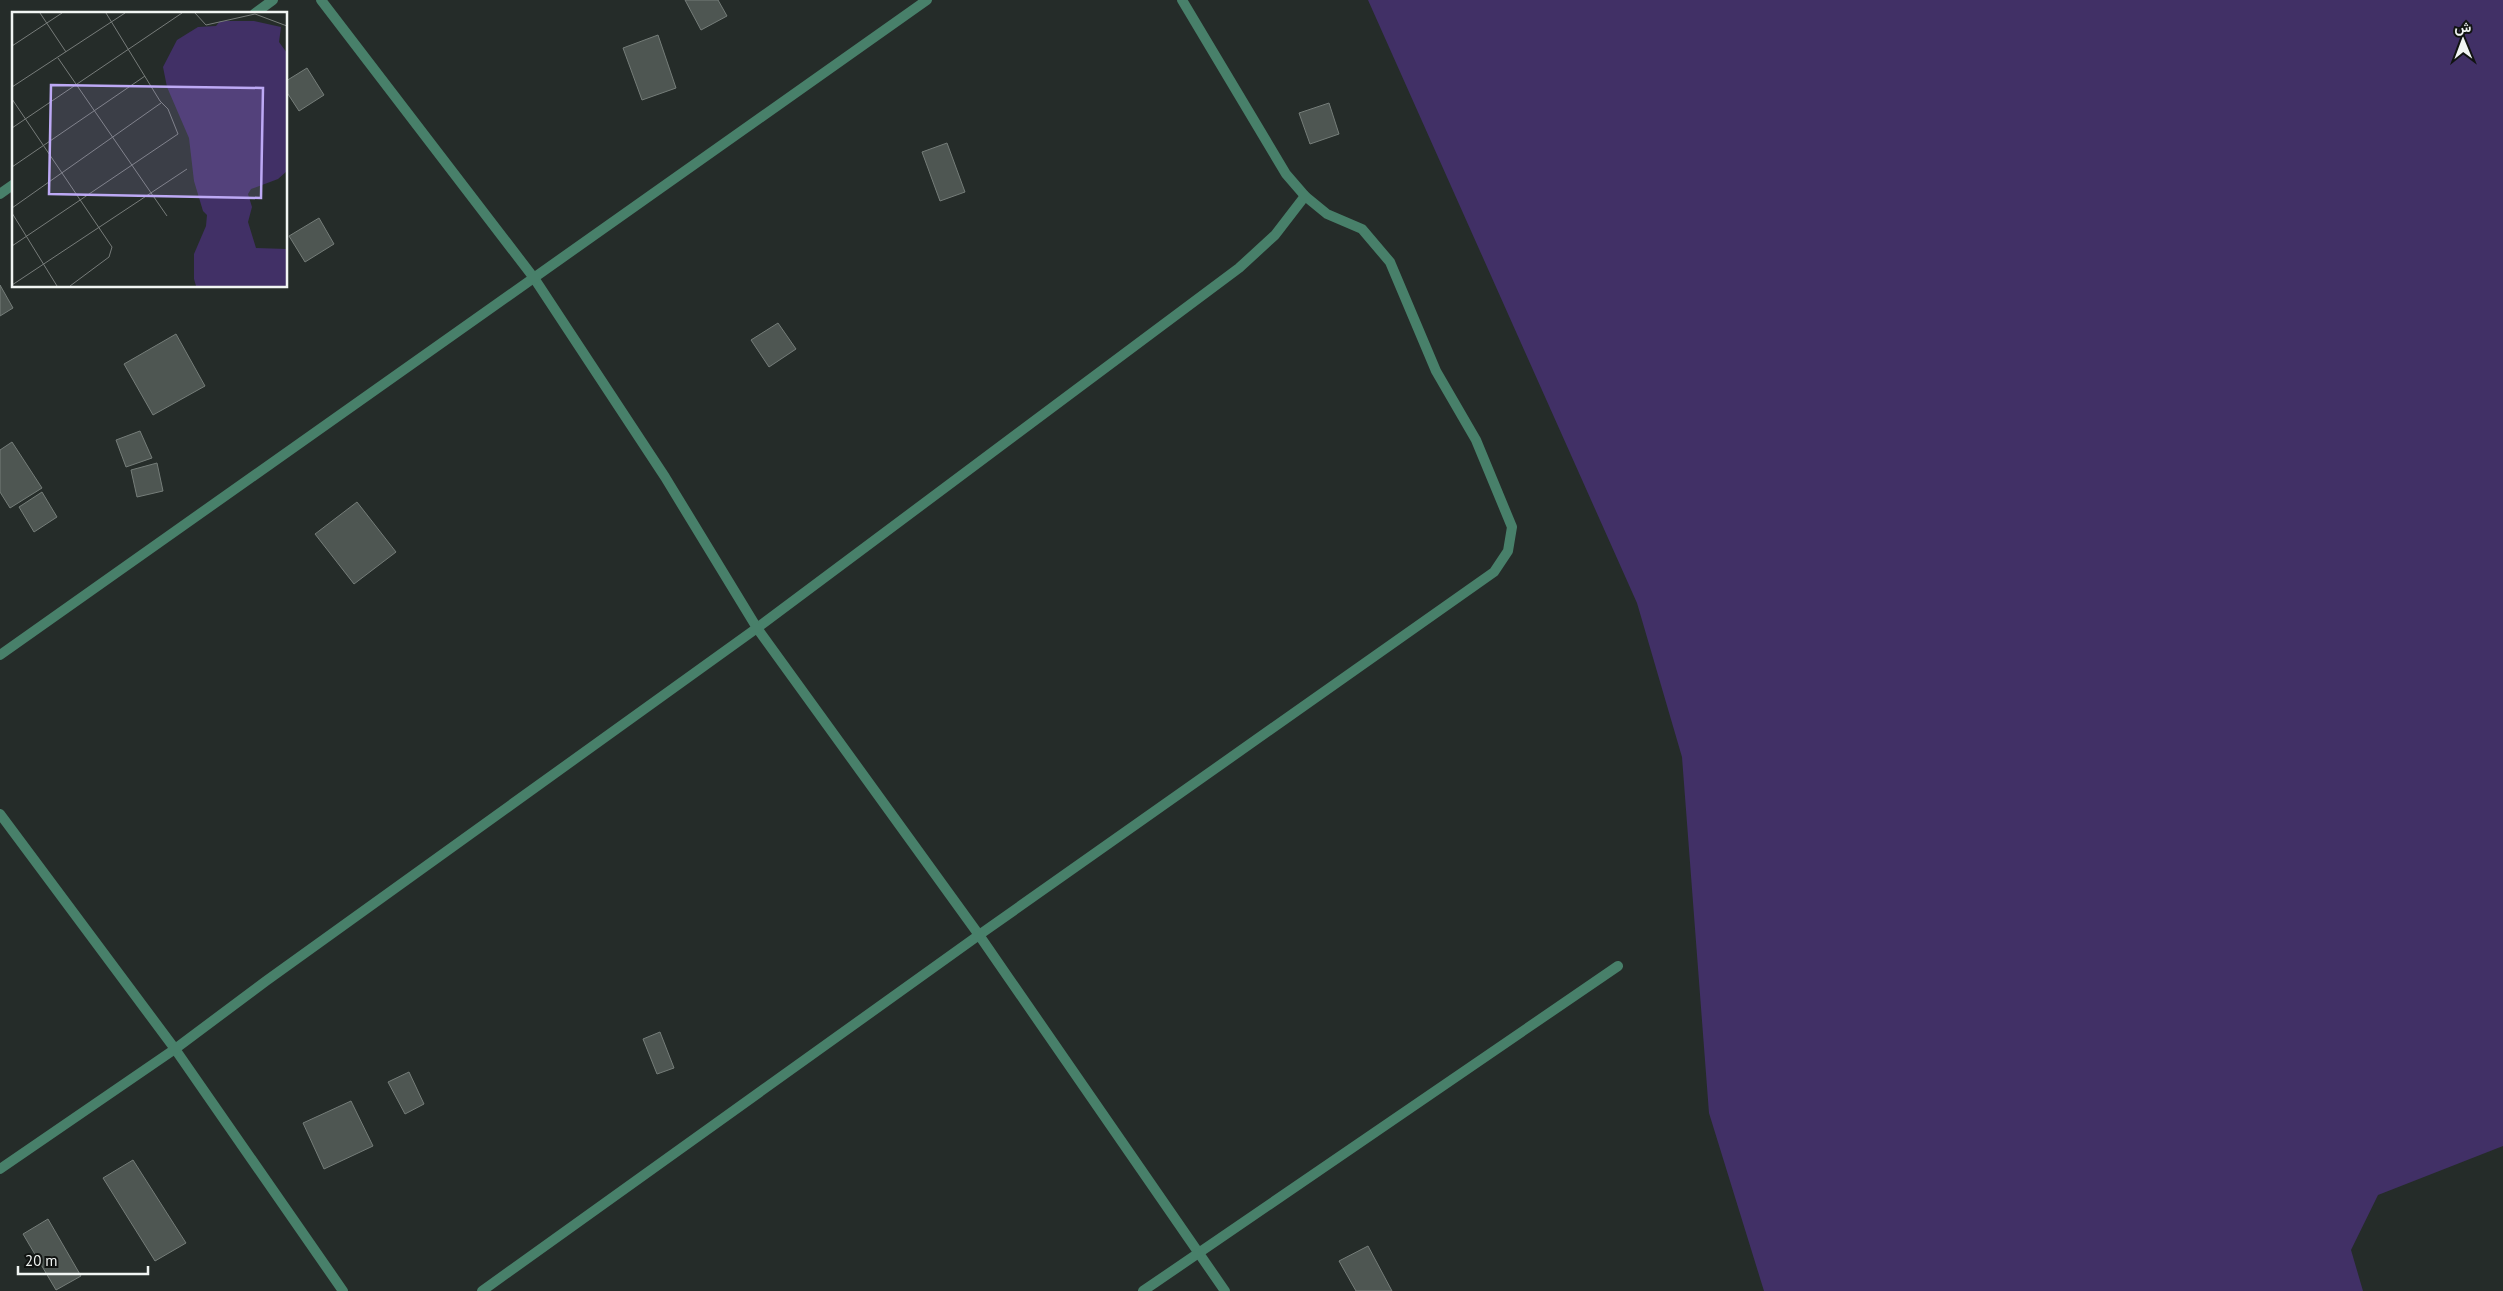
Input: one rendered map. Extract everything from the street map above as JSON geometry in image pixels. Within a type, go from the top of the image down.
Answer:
[{"type":"street","points":[[257,12],[273,0]]},
{"type":"street","points":[[321,0],[534,278],[666,478],[757,628],[979,935],[1225,1291]]},
{"type":"street","points":[[0,655],[928,0]]},
{"type":"street","points":[[482,1291],[979,935],[1494,572],[1508,551],[1512,527],[1476,440],[1436,371],[1390,262],[1362,230],[1327,214],[1305,196],[1286,174],[1182,0]]},
{"type":"street","points":[[0,194],[12,185]]},
{"type":"street","points":[[0,1169],[175,1049],[266,980],[757,628],[1239,268],[1275,235],[1305,196]]},
{"type":"street","points":[[0,814],[175,1049],[343,1291]]},
{"type":"street","points":[[1143,1291],[1618,966]]},
{"type":"shaded area","points":[[1368,0],[2503,0],[2503,1146],[2378,1195],[2351,1250],[2363,1291],[1764,1291],[1709,1113],[1682,757],[1637,603]]},
{"type":"building","points":[[685,0],[718,0],[727,16],[701,30]]},
{"type":"building","points":[[658,35],[676,88],[642,100],[623,48]]},
{"type":"building","points":[[307,68],[324,95],[299,111],[288,94],[288,80]]},
{"type":"building","points":[[1329,103],[1339,134],[1310,144],[1299,113]]},
{"type":"building","points":[[947,143],[965,192],[940,201],[922,152]]},
{"type":"building","points":[[319,218],[334,244],[305,262],[289,236]]},
{"type":"building","points":[[0,285],[13,308],[0,316]]},
{"type":"building","points":[[778,323],[796,349],[769,367],[751,340]]},
{"type":"building","points":[[176,334],[205,386],[153,415],[124,364]]},
{"type":"building","points":[[140,431],[152,458],[126,467],[116,440]]},
{"type":"building","points":[[12,442],[42,488],[10,508],[0,492],[0,450]]},
{"type":"building","points":[[157,463],[163,491],[137,497],[131,470]]},
{"type":"building","points":[[42,492],[57,517],[34,532],[19,507]]},
{"type":"building","points":[[357,502],[396,552],[354,584],[315,534]]},
{"type":"building","points":[[660,1032],[674,1068],[657,1074],[643,1039]]},
{"type":"building","points":[[409,1072],[424,1104],[405,1114],[388,1082]]},
{"type":"building","points":[[351,1101],[373,1146],[324,1169],[303,1123]]},
{"type":"building","points":[[133,1160],[186,1243],[155,1261],[103,1178]]},
{"type":"building","points":[[48,1219],[81,1276],[56,1290],[23,1234]]},
{"type":"building","points":[[1368,1246],[1392,1291],[1356,1291],[1339,1261]]}]
